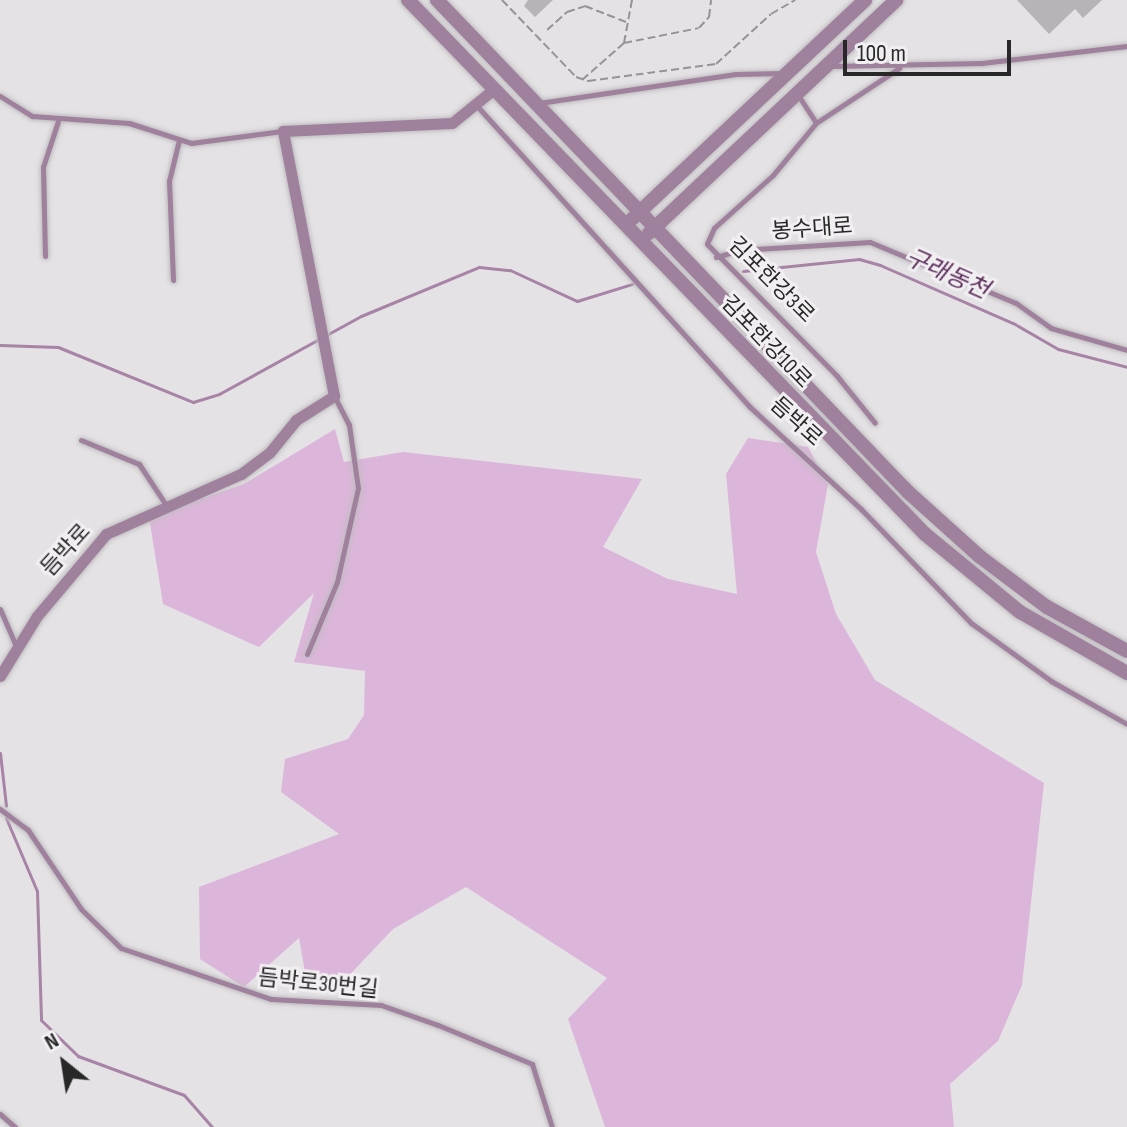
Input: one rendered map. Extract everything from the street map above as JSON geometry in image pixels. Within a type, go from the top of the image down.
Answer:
[{"type":"street","name":"김포한강10로","points":[[408,0],[767,376],[970,574],[1053,633],[1127,673]]},
{"type":"street","name":"김포한강10로","points":[[437,0],[908,492],[979,556],[1047,607],[1127,651]]},
{"type":"street","points":[[625,226],[865,0]]},
{"type":"street","points":[[640,242],[896,0]]},
{"type":"street","points":[[334,396],[283,131],[452,123],[494,89]]},
{"type":"street","name":"듬박로","points":[[0,676],[17,646],[106,534],[167,506],[203,494],[255,465],[296,420],[334,396]]},
{"type":"lane","points":[[827,66],[900,67],[924,61],[982,63],[1127,46]]},
{"type":"lane","points":[[797,94],[816,123],[900,67]]},
{"type":"lane","points":[[535,104],[736,74],[788,73]]},
{"type":"lane","points":[[0,96],[32,116],[58,121],[129,123],[179,140],[283,131]]},
{"type":"lane","name":"듬박로","points":[[476,105],[750,407],[861,509],[971,623],[1051,681],[1127,724]]},
{"type":"lane","points":[[45,256],[43,167],[58,121]]},
{"type":"lane","name":"김포한강3로","points":[[816,123],[773,175],[708,234],[707,244],[716,257],[837,376],[875,423]]},
{"type":"lane","points":[[173,280],[169,181],[179,140]]},
{"type":"lane","name":"봉수대로","points":[[716,257],[740,250],[870,242],[1016,303],[1051,328],[1127,350]]},
{"type":"lane","points":[[307,654],[337,582],[358,488],[349,425],[334,396]]},
{"type":"lane","points":[[81,440],[139,464],[167,506]]},
{"type":"lane","points":[[0,609],[17,646]]},
{"type":"lane","name":"듬박로30번길","points":[[0,809],[28,830],[81,909],[121,948],[271,999],[381,1005],[532,1064],[552,1127]]},
{"type":"lane","points":[[0,1114],[15,1127]]},
{"type":"path","points":[[502,0],[581,80]]},
{"type":"path","points":[[624,43],[632,0]]},
{"type":"path","points":[[581,80],[624,43],[699,28],[709,17],[711,0]]},
{"type":"path","points":[[581,80],[716,64],[795,0]]},
{"type":"path","points":[[547,30],[567,12],[585,6],[628,23]]},
{"type":"shaded area","points":[[335,429],[344,462],[403,452],[642,479],[603,547],[668,579],[737,594],[726,474],[748,438],[808,447],[828,484],[816,552],[836,614],[875,680],[1044,783],[1022,985],[998,1041],[950,1084],[954,1127],[605,1127],[568,1019],[607,978],[466,887],[393,929],[341,984],[306,978],[299,938],[244,987],[200,959],[199,887],[339,834],[281,792],[285,759],[348,739],[364,715],[365,671],[294,662],[314,593],[259,647],[163,604],[149,517],[244,484]]},
{"type":"building","points":[[528,0],[553,0],[535,17],[524,6]]},
{"type":"building","points":[[1017,0],[1102,0],[1083,18],[1075,9],[1049,34]]},
{"type":"waterway","name":"구래동천","points":[[743,271],[859,259],[880,265],[1013,323],[1058,349],[1127,367]]},
{"type":"waterway","points":[[0,345],[58,347],[193,402],[219,394],[361,316],[479,267],[510,270],[577,301],[632,284]]},
{"type":"waterway","points":[[0,753],[6,806]]},
{"type":"waterway","points":[[6,818],[37,891],[41,1020],[78,1056],[184,1095],[212,1127]]}]
